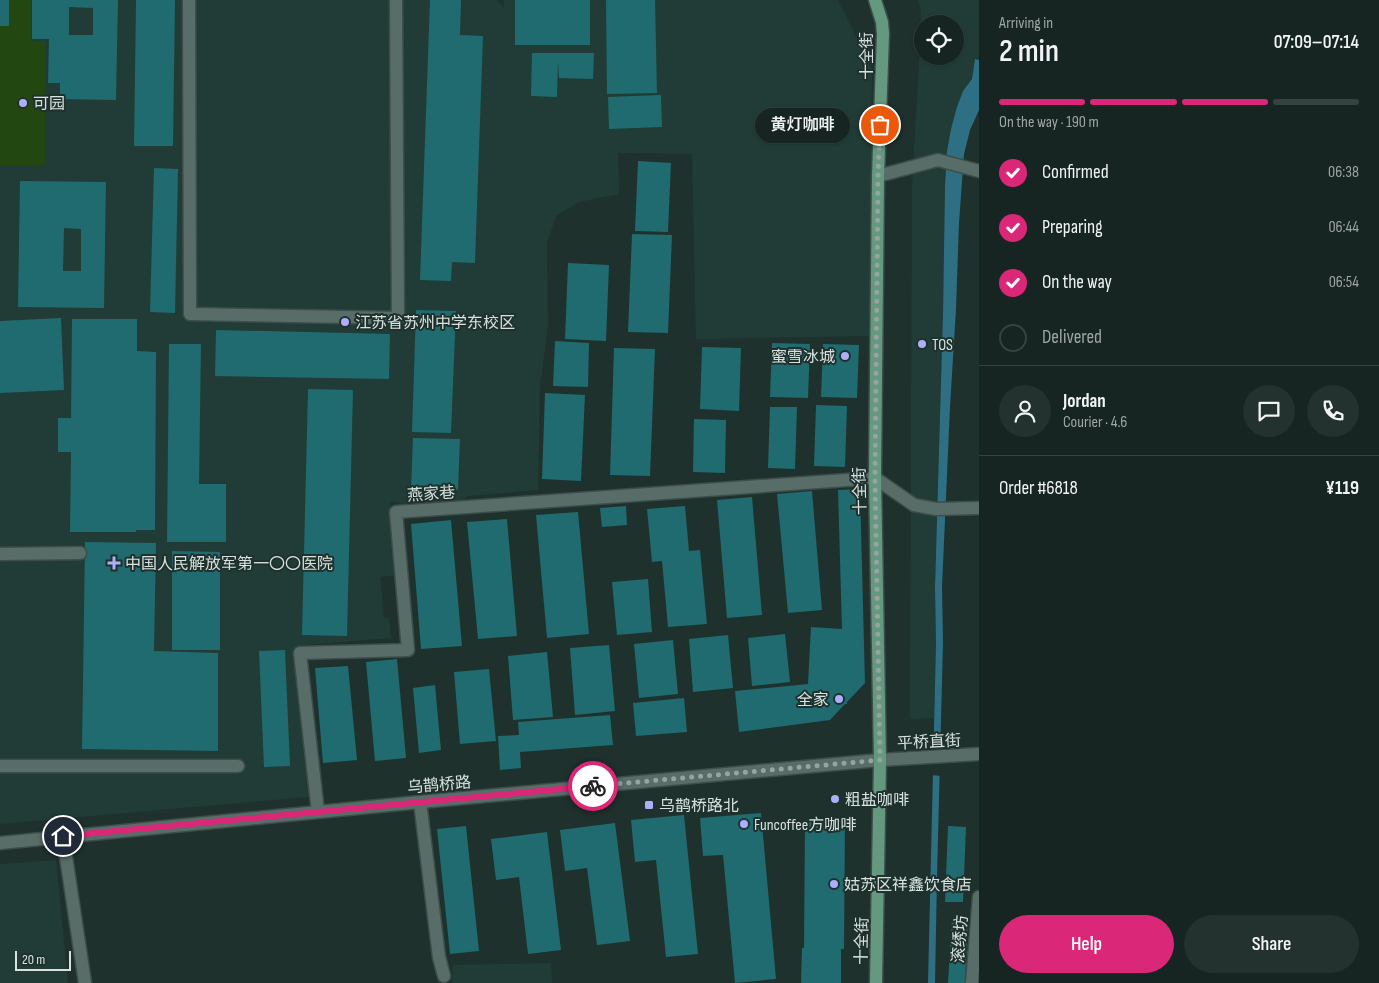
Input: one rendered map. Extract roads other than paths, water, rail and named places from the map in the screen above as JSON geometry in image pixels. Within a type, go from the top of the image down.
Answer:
[{"type":"main road","name":"十全街","points":[[875,0],[882,22],[883,34],[878,176],[875,478],[880,760],[876,983]]},
{"type":"street","points":[[189,0],[190,314],[398,318],[396,0]]},
{"type":"street","points":[[878,176],[938,160],[978,170]]},
{"type":"street","points":[[875,478],[914,505],[936,509],[979,508]]},
{"type":"street","name":"燕家巷","points":[[318,812],[300,653],[408,650],[396,512],[875,478]]},
{"type":"street","points":[[0,554],[80,553]]},
{"type":"street","name":"平桥直街","points":[[880,760],[978,754]]},
{"type":"street","name":"乌鹊桥路","points":[[0,843],[880,760]]},
{"type":"street","points":[[0,766],[238,766]]},
{"type":"street","points":[[420,802],[439,957],[444,976]]},
{"type":"street","points":[[63,836],[85,983]]},
{"type":"street","name":"滚绣坊","points":[[972,983],[979,897]]},
{"type":"water","points":[[975,59],[979,60],[979,110],[970,130],[964,154],[959,223],[942,587],[943,642],[935,983],[928,983],[945,185],[947,151],[951,129],[963,91],[972,79]]},
{"type":"place","name":"可园","points":[[23,103]]},
{"type":"place","name":"黄灯咖啡","points":[[880,125]]},
{"type":"place","name":"江苏省苏州中学东校区","points":[[345,322]]},
{"type":"place","name":"TOS","points":[[922,344]]},
{"type":"place","name":"蜜雪冰城","points":[[845,356]]},
{"type":"place","name":"中国人民解放军第一〇〇医院","points":[[114,563]]},
{"type":"place","name":"全家","points":[[839,699]]},
{"type":"place","name":"粗盐咖啡","points":[[835,799]]},
{"type":"place","name":"乌鹊桥路北","points":[[649,805]]},
{"type":"place","name":"Funcoffee方咖啡","points":[[744,824]]},
{"type":"place","name":"姑苏区祥鑫饮食店","points":[[834,884]]}]
